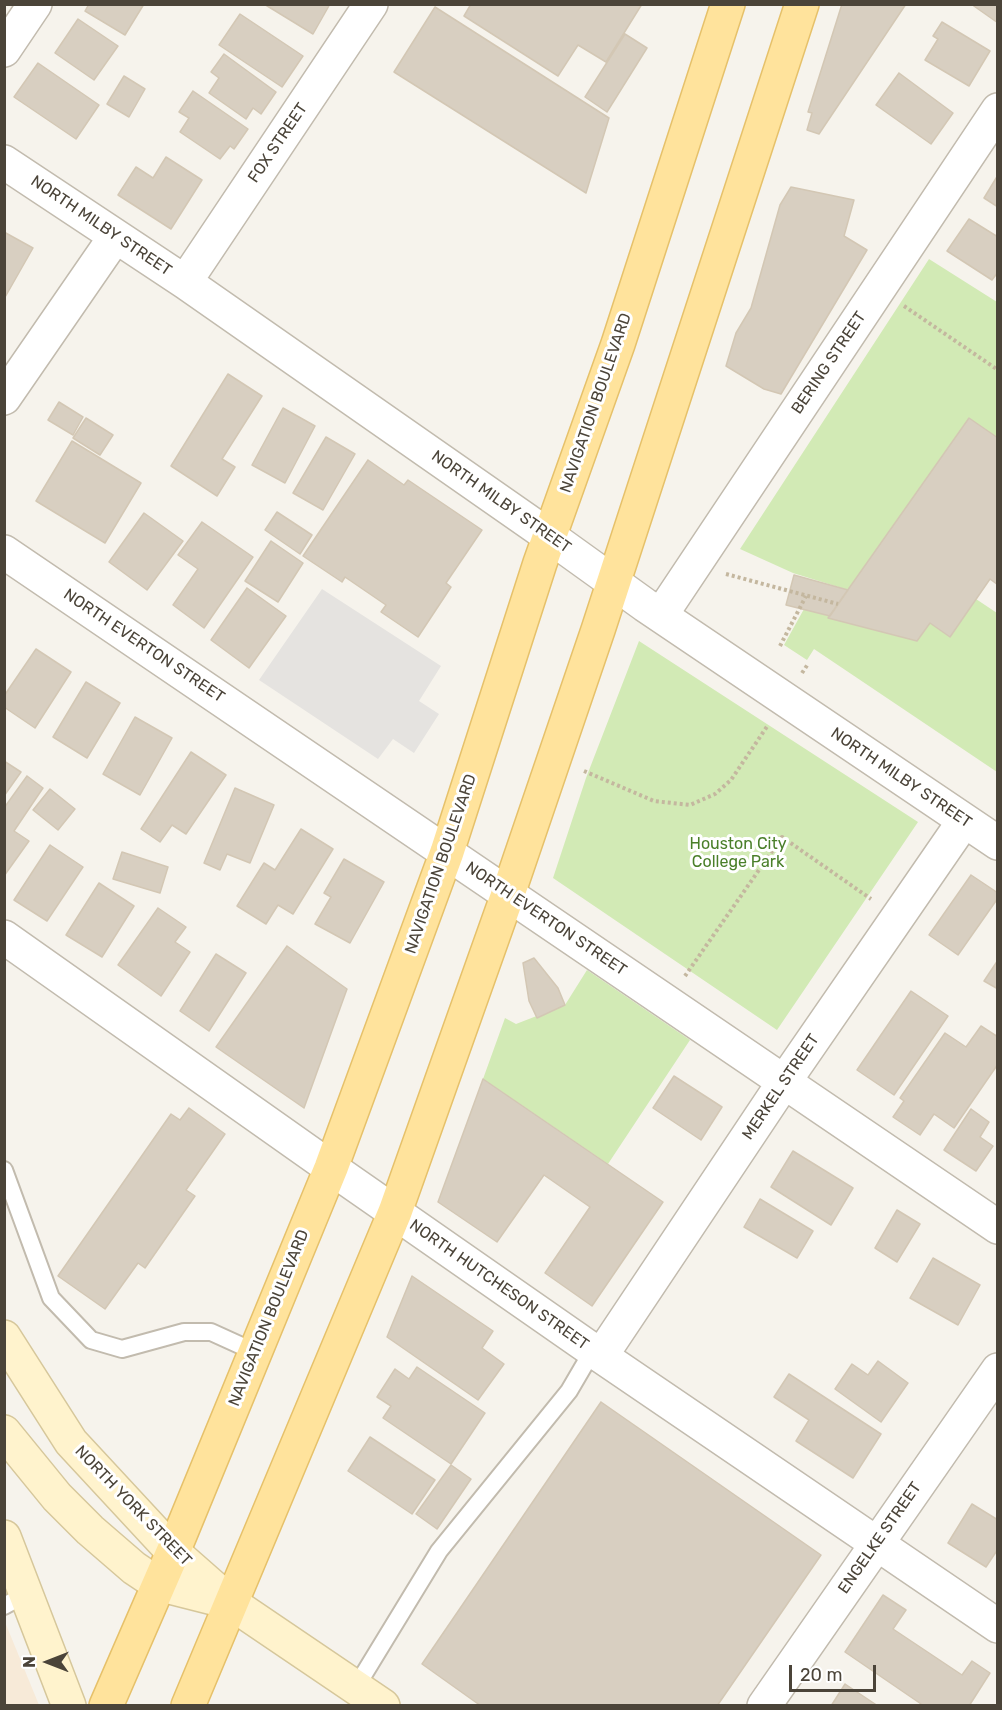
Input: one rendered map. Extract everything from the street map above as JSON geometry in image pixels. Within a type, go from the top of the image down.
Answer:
[{"type":"main road","name":"NAVIGATION BOULEVARD","points":[[106,1706],[173,1552],[331,1168],[447,852],[549,536],[618,344],[728,4]]},
{"type":"main road","points":[[188,1706],[395,1212],[508,894],[614,583],[802,4]]},
{"type":"main road","name":"NORTH YORK STREET","points":[[4,1337],[71,1442],[173,1552],[231,1603],[383,1706]]},
{"type":"main road","points":[[4,1349],[33,1382]]},
{"type":"main road","points":[[4,1432],[57,1497],[119,1557],[158,1584],[231,1603]]},
{"type":"main road","points":[[4,1537],[15,1600],[69,1706]]},
{"type":"street","points":[[4,50],[35,4]]},
{"type":"street","name":"FOX STREET","points":[[185,282],[371,4]]},
{"type":"street","name":"BERING STREET","points":[[661,615],[998,111]]},
{"type":"street","name":"NORTH MILBY STREET","points":[[4,162],[185,282],[614,583],[998,843]]},
{"type":"street","points":[[4,398],[115,237]]},
{"type":"street","name":"NORTH EVERTON STREET","points":[[4,552],[998,1227]]},
{"type":"street","name":"MERKEL STREET","points":[[597,1353],[964,820]]},
{"type":"street","name":"NORTH HUTCHESON STREET","points":[[4,937],[597,1353],[998,1626]]},
{"type":"street","name":"ENGELKE STREET","points":[[764,1706],[998,1370]]},
{"type":"lane","points":[[4,1170],[51,1298],[91,1340],[122,1349],[184,1332],[211,1332],[255,1352]]},
{"type":"lane","points":[[356,1687],[439,1551],[569,1391],[597,1353]]},
{"type":"path","points":[[878,289],[998,370]]},
{"type":"path","points":[[722,573],[838,604]]},
{"type":"path","points":[[780,646],[806,596]]},
{"type":"path","points":[[584,771],[654,801],[690,805],[715,794],[731,780],[771,720]]},
{"type":"path","points":[[686,976],[782,837],[871,899]]},
{"type":"shaded area","points":[[322,589],[441,666],[419,701],[439,714],[414,753],[393,739],[378,759],[259,680]]},
{"type":"shaded area","points":[[5,1622],[39,1705],[5,1705]]},
{"type":"green space","points":[[929,259],[997,302],[997,438],[848,590],[793,573],[740,549]]},
{"type":"green space","points":[[976,599],[997,613],[997,772],[814,649],[807,660],[784,645],[804,609],[917,641],[930,623],[950,637]]},
{"type":"green space","name":"Houston City College Park","points":[[639,641],[918,822],[777,1030],[553,878],[586,778]]},
{"type":"green space","points":[[587,970],[690,1040],[608,1164],[483,1079],[505,1018],[516,1024],[565,1005]]},
{"type":"building","points":[[89,4],[144,4],[125,35],[85,11]]},
{"type":"building","points":[[264,4],[330,4],[313,34]]},
{"type":"building","points":[[471,4],[642,4],[606,62],[578,45],[558,76],[464,16]]},
{"type":"building","points":[[842,4],[906,4],[819,134],[807,130],[812,113],[808,112]]},
{"type":"building","points":[[971,4],[998,4],[998,23]]},
{"type":"building","points":[[435,7],[609,118],[586,193],[394,72]]},
{"type":"building","points":[[240,14],[303,56],[282,87],[219,45]]},
{"type":"building","points":[[78,19],[118,46],[94,80],[55,53]]},
{"type":"building","points":[[942,22],[990,51],[969,86],[925,60],[938,39],[933,36]]},
{"type":"building","points":[[625,34],[647,48],[607,112],[585,97]]},
{"type":"building","points":[[224,54],[276,92],[261,114],[253,108],[246,119],[209,93],[219,78],[211,72]]},
{"type":"building","points":[[38,63],[99,105],[76,139],[14,97]]},
{"type":"building","points":[[899,73],[953,113],[931,144],[876,105]]},
{"type":"building","points":[[124,76],[145,89],[129,117],[107,104]]},
{"type":"building","points":[[193,91],[248,129],[234,149],[230,146],[220,159],[180,132],[189,118],[179,112]]},
{"type":"building","points":[[166,157],[202,180],[171,229],[118,195],[136,167],[153,178]]},
{"type":"building","points":[[998,175],[998,207],[984,198]]},
{"type":"building","points":[[791,187],[854,200],[844,236],[867,250],[781,394],[764,389],[726,366],[736,333],[751,308],[780,205]]},
{"type":"building","points":[[969,219],[998,237],[998,272],[992,280],[947,251]]},
{"type":"building","points":[[4,232],[33,248],[4,299]]},
{"type":"building","points":[[228,374],[262,396],[222,459],[235,467],[217,496],[171,466]]},
{"type":"building","points":[[59,402],[83,417],[73,435],[48,420]]},
{"type":"building","points":[[283,408],[315,426],[285,483],[252,465]]},
{"type":"building","points":[[86,418],[113,435],[100,455],[73,438]]},
{"type":"building","points":[[969,418],[998,438],[998,585],[990,579],[950,637],[930,623],[917,641],[828,618]]},
{"type":"building","points":[[326,437],[355,454],[323,510],[293,493]]},
{"type":"building","points":[[72,441],[141,483],[105,543],[36,501]]},
{"type":"building","points":[[368,460],[404,485],[408,480],[482,530],[446,583],[451,587],[418,637],[381,612],[386,605],[345,577],[342,582],[303,556]]},
{"type":"building","points":[[277,512],[312,535],[300,554],[265,530]]},
{"type":"building","points":[[144,513],[183,541],[147,590],[109,562]]},
{"type":"building","points":[[202,522],[253,557],[204,628],[173,605],[198,569],[178,555]]},
{"type":"building","points":[[271,541],[303,563],[278,602],[245,581]]},
{"type":"building","points":[[794,575],[848,590],[830,616],[786,605]]},
{"type":"building","points":[[247,588],[286,616],[249,668],[211,640]]},
{"type":"building","points":[[36,649],[71,672],[35,728],[4,707],[4,696]]},
{"type":"building","points":[[86,682],[120,703],[87,758],[53,737]]},
{"type":"building","points":[[135,717],[172,738],[140,795],[103,774]]},
{"type":"building","points":[[191,752],[226,775],[186,834],[172,825],[160,842],[141,829]]},
{"type":"building","points":[[4,761],[21,772],[4,796]]},
{"type":"building","points":[[27,776],[43,788],[14,831],[29,841],[4,876],[4,808]]},
{"type":"building","points":[[235,788],[274,805],[250,863],[227,854],[220,870],[204,863]]},
{"type":"building","points":[[50,789],[75,809],[58,830],[33,810]]},
{"type":"building","points":[[301,829],[333,849],[293,914],[278,905],[266,924],[237,906],[264,863],[275,870]]},
{"type":"building","points":[[50,845],[83,867],[47,921],[14,900]]},
{"type":"building","points":[[122,852],[168,867],[160,893],[113,879]]},
{"type":"building","points":[[344,859],[384,882],[350,943],[315,924],[331,897],[324,893]]},
{"type":"building","points":[[971,875],[998,893],[998,898],[958,955],[929,935]]},
{"type":"building","points":[[99,883],[134,906],[102,957],[66,935]]},
{"type":"building","points":[[158,908],[186,927],[175,942],[190,952],[161,996],[118,965]]},
{"type":"building","points":[[287,946],[347,989],[304,1108],[216,1047]]},
{"type":"building","points":[[216,954],[246,973],[209,1031],[180,1011]]},
{"type":"building","points":[[534,958],[558,988],[565,1005],[537,1018],[529,1001],[523,963]]},
{"type":"building","points":[[998,960],[998,989],[984,981]]},
{"type":"building","points":[[911,991],[948,1016],[894,1095],[857,1070]]},
{"type":"building","points":[[981,1026],[998,1037],[998,1064],[954,1128],[934,1114],[920,1135],[893,1117],[904,1101],[900,1098],[945,1033],[966,1047]]},
{"type":"building","points":[[674,1076],[722,1107],[701,1140],[653,1108]]},
{"type":"building","points":[[483,1079],[663,1202],[592,1306],[545,1273],[590,1207],[544,1175],[497,1242],[438,1202]]},
{"type":"building","points":[[189,1108],[225,1134],[186,1190],[195,1196],[145,1268],[138,1263],[105,1309],[58,1276],[171,1114],[180,1120]]},
{"type":"building","points":[[971,1109],[989,1122],[980,1137],[993,1146],[976,1171],[944,1150]]},
{"type":"building","points":[[793,1151],[853,1188],[831,1225],[771,1187]]},
{"type":"building","points":[[760,1199],[813,1231],[797,1258],[744,1227]]},
{"type":"building","points":[[897,1210],[920,1224],[897,1262],[875,1248]]},
{"type":"building","points":[[933,1258],[980,1285],[958,1325],[910,1298]]},
{"type":"building","points":[[412,1276],[493,1331],[482,1348],[504,1364],[478,1400],[387,1337]]},
{"type":"building","points":[[878,1361],[908,1383],[881,1422],[835,1389],[852,1364],[868,1375]]},
{"type":"building","points":[[417,1367],[485,1413],[451,1464],[383,1418],[391,1406],[377,1397],[395,1369],[409,1379]]},
{"type":"building","points":[[789,1374],[881,1434],[853,1478],[796,1441],[809,1420],[774,1397]]},
{"type":"building","points":[[601,1402],[821,1555],[717,1706],[481,1706],[422,1664]]},
{"type":"building","points":[[370,1437],[435,1480],[412,1514],[348,1471]]},
{"type":"building","points":[[451,1465],[471,1479],[437,1529],[416,1514]]},
{"type":"building","points":[[972,1504],[998,1520],[998,1549],[986,1567],[948,1543]]},
{"type":"building","points":[[883,1595],[906,1610],[893,1629],[962,1675],[972,1661],[990,1673],[969,1706],[924,1706],[845,1652]]},
{"type":"building","points":[[845,1684],[878,1706],[831,1706]]}]
